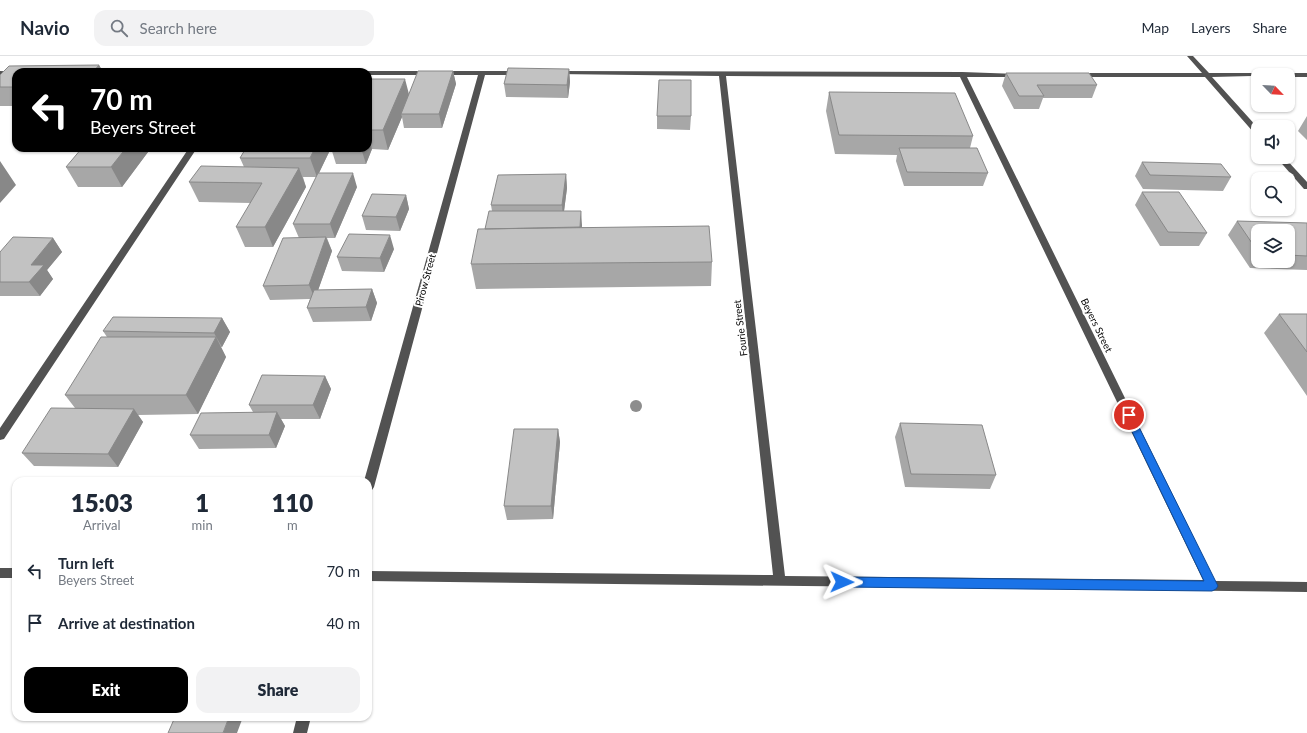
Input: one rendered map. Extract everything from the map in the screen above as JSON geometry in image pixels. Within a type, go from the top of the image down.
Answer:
[{"type":"street","points":[[1190,56],[1251,124]]},
{"type":"street","points":[[0,73],[12,73]]},
{"type":"street","points":[[372,74],[530,73]]},
{"type":"street","points":[[546,73],[1026,74]]},
{"type":"street","name":"Fourie Street","points":[[722,73],[780,581]]},
{"type":"street","name":"Pirow Street","points":[[371,477],[482,74]]},
{"type":"street","name":"Beyers Street","points":[[962,74],[1212,586]]},
{"type":"street","points":[[1073,75],[1307,74]]},
{"type":"street","points":[[0,436],[190,152]]},
{"type":"street","points":[[1286,164],[1307,187]]},
{"type":"street","points":[[0,573],[12,573]]},
{"type":"street","points":[[372,576],[1307,587]]},
{"type":"street","points":[[300,733],[303,721]]},
{"type":"building","points":[[99,65],[96,68],[12,68],[12,87],[0,87],[0,75],[9,66]]},
{"type":"building","points":[[508,68],[569,69],[567,85],[504,84]]},
{"type":"building","points":[[418,71],[453,71],[439,114],[401,114]]},
{"type":"building","points":[[1006,73],[1089,73],[1097,85],[1037,85],[1044,96],[1019,96]]},
{"type":"building","points":[[372,79],[405,79],[383,130],[372,130]]},
{"type":"building","points":[[659,80],[691,80],[691,116],[657,116]]},
{"type":"building","points":[[829,92],[955,93],[973,136],[839,135]]},
{"type":"building","points":[[899,148],[977,148],[988,173],[907,172]]},
{"type":"building","points":[[79,152],[123,152],[111,167],[66,167]]},
{"type":"building","points":[[244,152],[313,152],[310,158],[240,158]]},
{"type":"building","points":[[1142,162],[1221,164],[1231,177],[1150,175]]},
{"type":"building","points":[[201,166],[299,168],[265,227],[236,227],[262,183],[189,182]]},
{"type":"building","points":[[318,173],[353,173],[330,224],[293,224]]},
{"type":"building","points":[[566,174],[562,205],[491,205],[498,175]]},
{"type":"building","points":[[1142,192],[1179,192],[1207,233],[1168,232]]},
{"type":"building","points":[[372,194],[406,195],[396,217],[362,216]]},
{"type":"building","points":[[489,211],[581,211],[580,227],[485,229]]},
{"type":"building","points":[[1237,221],[1307,223],[1307,256],[1295,255],[1295,224],[1251,224],[1251,242]]},
{"type":"building","points":[[709,226],[712,262],[471,264],[478,229]]},
{"type":"building","points":[[349,234],[390,235],[380,258],[337,257]]},
{"type":"building","points":[[13,237],[53,238],[31,265],[44,265],[29,282],[0,282],[0,252]]},
{"type":"building","points":[[326,237],[309,285],[263,286],[283,238]]},
{"type":"building","points":[[372,289],[366,307],[307,308],[314,290]]},
{"type":"building","points":[[1279,314],[1307,314],[1307,352]]},
{"type":"building","points":[[113,317],[222,318],[214,333],[103,331]]},
{"type":"building","points":[[101,337],[216,337],[186,395],[65,395]]},
{"type":"building","points":[[262,375],[325,376],[313,405],[249,405]]},
{"type":"building","points":[[51,408],[134,409],[108,454],[22,453]]},
{"type":"building","points":[[277,412],[269,435],[190,435],[201,413]]},
{"type":"building","points":[[900,423],[982,425],[996,475],[911,474]]},
{"type":"building","points":[[514,429],[558,429],[551,506],[504,506]]},
{"type":"building","points":[[173,721],[228,721],[223,733],[168,733]]},
{"type":"route","points":[[842,582],[1212,586],[1129,415]]}]
